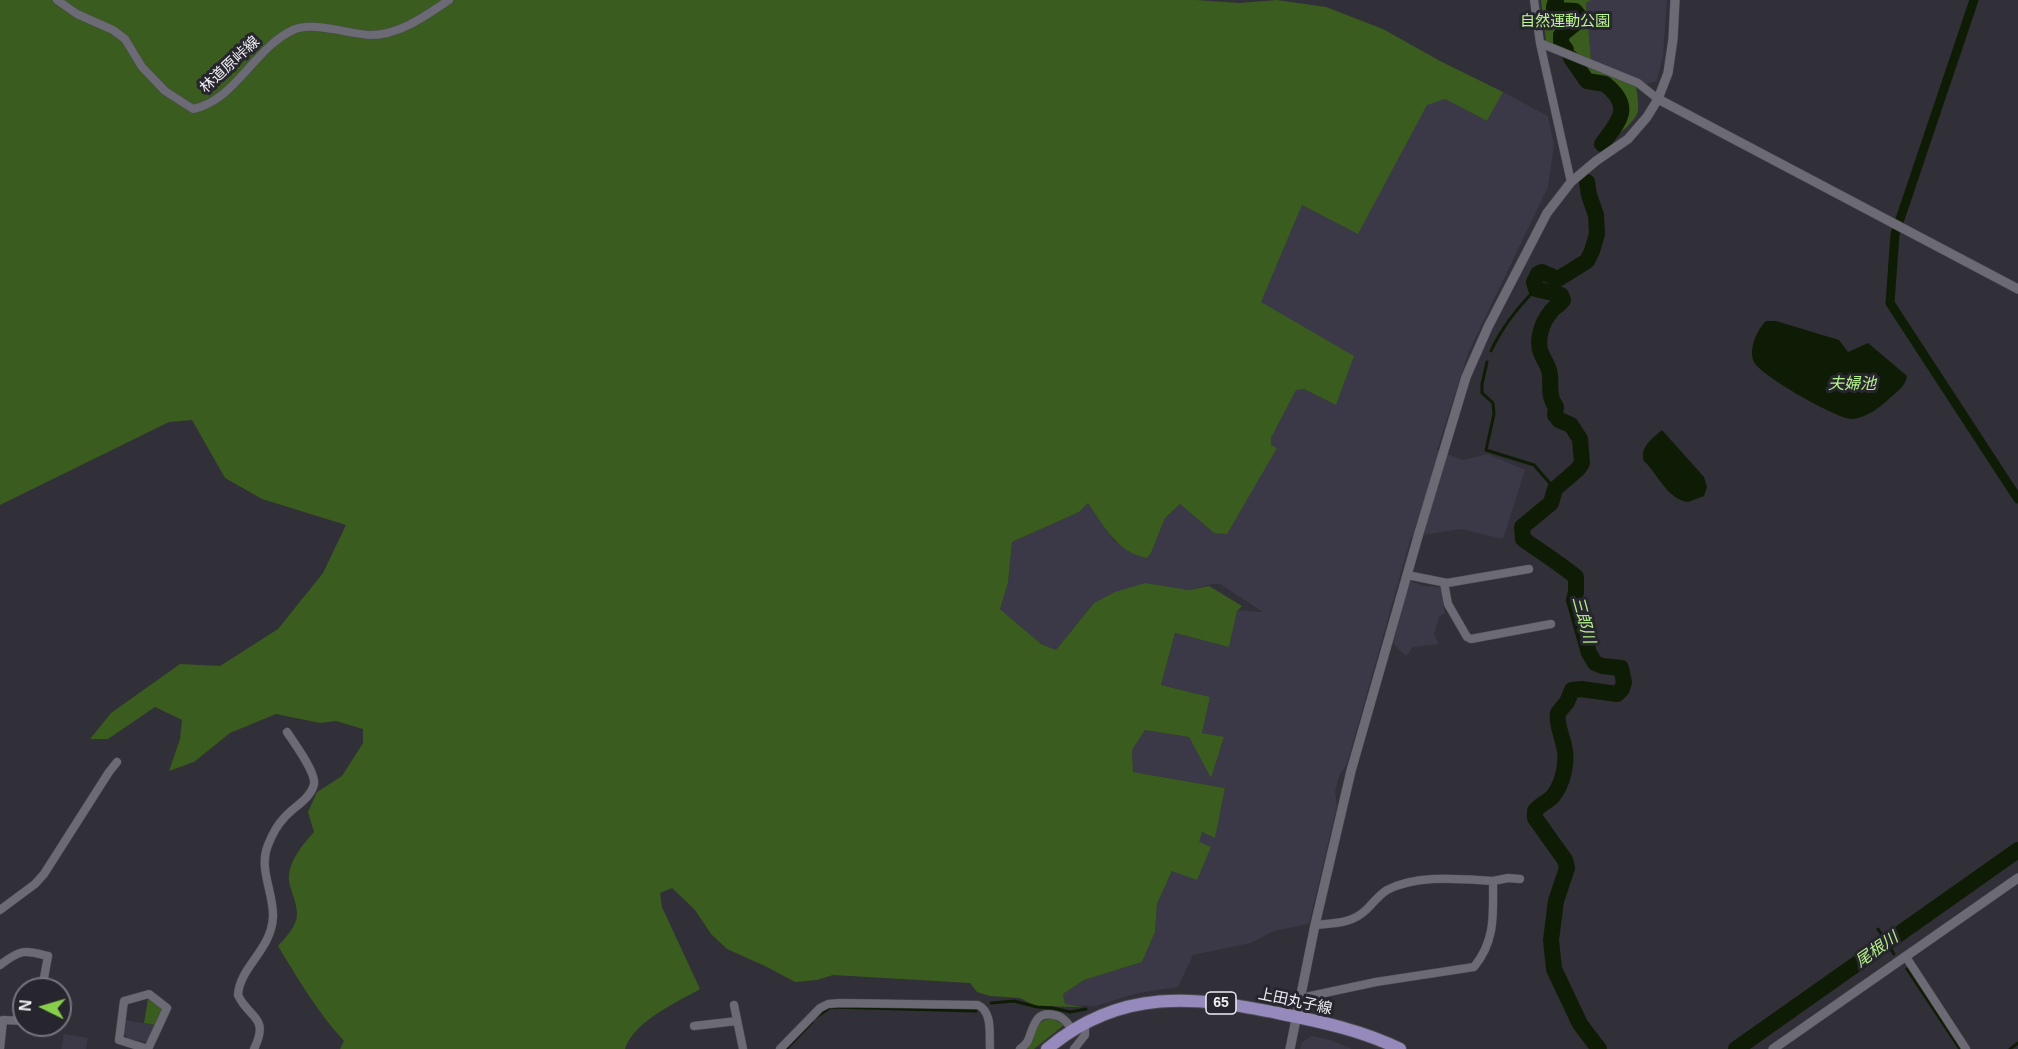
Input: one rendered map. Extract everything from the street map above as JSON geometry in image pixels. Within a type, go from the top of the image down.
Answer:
[{"type":"main road","name":"上田丸子線","points":[[1047,1049],[1085,1023],[1135,1005],[1174,1000],[1235,1005],[1297,1017],[1354,1030],[1400,1049]]},
{"type":"street","name":"林道原峠線","points":[[57,0],[77,14],[113,30],[124,39],[142,67],[165,91],[193,109],[214,100],[280,36],[296,28],[318,28],[372,35],[392,32],[414,23],[449,0]]},
{"type":"street","points":[[1534,0],[1540,43],[1571,182]]},
{"type":"street","points":[[1290,1049],[1315,925],[1351,771],[1466,376],[1538,228],[1571,182],[1628,139],[1647,117],[1658,99],[1668,74],[1676,0]]},
{"type":"street","points":[[1540,43],[1638,83],[1658,99],[2018,289]]},
{"type":"street","points":[[1407,575],[1444,582],[1529,569]]},
{"type":"street","points":[[1444,582],[1448,604],[1467,637],[1471,639],[1551,624]]},
{"type":"street","points":[[254,1049],[260,1027],[259,1020],[238,995],[240,981],[265,945],[273,917],[264,864],[266,848],[284,817],[308,796],[314,785],[312,773],[287,732]]},
{"type":"street","points":[[0,910],[35,884],[44,874],[117,762]]},
{"type":"street","points":[[1315,925],[1356,919],[1384,892],[1410,883],[1438,879],[1493,881],[1508,878],[1520,879]]},
{"type":"street","points":[[1773,1049],[2018,878]]},
{"type":"street","points":[[1301,998],[1376,982],[1474,967],[1483,957],[1493,928],[1493,881]]},
{"type":"street","points":[[0,965],[24,950],[48,956],[44,977]]},
{"type":"street","points":[[1906,957],[1966,1049]]},
{"type":"street","points":[[149,994],[167,1008],[148,1049],[119,1040],[124,1000],[149,994]]},
{"type":"street","points":[[780,1049],[820,1008],[828,1004],[840,1003],[978,1005],[987,1013],[990,1049]]},
{"type":"street","points":[[734,1005],[743,1049]]},
{"type":"street","points":[[1020,1049],[1028,1040],[1034,1023],[1042,1015],[1051,1014],[1061,1017],[1072,1030]]},
{"type":"street","points":[[0,1049],[3,1020],[12,1020]]},
{"type":"street","points":[[694,1026],[737,1022]]},
{"type":"street","points":[[1074,1049],[1085,1035],[1085,1023]]},
{"type":"shaded area","points":[[1591,0],[1667,0],[1663,55],[1657,81],[1647,84],[1591,60],[1586,3]]},
{"type":"shaded area","points":[[1503,92],[1548,116],[1554,145],[1548,187],[1469,351],[1437,450],[1463,460],[1488,454],[1525,470],[1503,539],[1461,529],[1411,537],[1347,764],[1340,774],[1335,791],[1337,806],[1309,924],[1274,931],[1251,943],[1193,955],[1178,987],[1138,993],[1096,1006],[1065,1004],[1063,994],[1084,980],[1142,962],[1155,932],[1157,904],[1173,870],[1211,847],[1198,843],[1202,832],[1215,837],[1225,788],[1133,772],[1132,750],[1145,730],[1189,737],[1211,777],[1224,738],[1202,733],[1210,697],[1161,685],[1175,633],[1229,647],[1237,610],[1263,612],[1220,584],[1189,590],[1145,583],[1094,603],[1056,650],[1041,644],[1000,609],[1008,583],[1012,542],[1079,512],[1088,503],[1114,541],[1147,558],[1165,518],[1180,504],[1214,533],[1277,448],[1271,445],[1271,438],[1296,389],[1304,389],[1336,405],[1353,356],[1260,302],[1302,205],[1358,233],[1427,104],[1445,99],[1487,121]]},
{"type":"shaded area","points":[[1410,581],[1424,586],[1440,587],[1445,613],[1439,617],[1434,634],[1439,644],[1413,647],[1406,656],[1393,643]]},
{"type":"shaded area","points":[[125,1020],[155,1025],[147,1042],[128,1039],[124,1034]]},
{"type":"shaded area","points":[[72,1035],[88,1038],[86,1049],[61,1049],[63,1037]]},
{"type":"shaded area","points":[[1312,1036],[1352,1049],[1300,1049],[1302,1042]]},
{"type":"green space","points":[[0,0],[1196,0],[1240,3],[1277,0],[1326,7],[1383,29],[1440,61],[1503,92],[1487,121],[1445,99],[1427,105],[1358,234],[1302,205],[1261,302],[1354,356],[1336,405],[1304,389],[1296,390],[1271,438],[1271,445],[1277,448],[1227,534],[1214,533],[1180,504],[1165,518],[1147,558],[1128,550],[1112,537],[1088,503],[1079,512],[1012,542],[1008,583],[1000,609],[1041,644],[1056,650],[1094,603],[1115,592],[1145,583],[1189,590],[1209,586],[1242,606],[1237,611],[1229,647],[1175,633],[1161,685],[1210,697],[1202,733],[1224,737],[1211,778],[1189,737],[1145,730],[1132,750],[1133,772],[1225,788],[1215,838],[1202,832],[1199,842],[1211,847],[1197,880],[1172,871],[1157,904],[1155,932],[1142,962],[1084,980],[1063,994],[1065,1004],[1083,1007],[1036,1006],[1020,998],[990,996],[977,992],[970,983],[833,975],[817,980],[795,982],[727,949],[711,934],[695,910],[672,888],[660,893],[662,907],[700,989],[646,1021],[630,1039],[625,1049],[340,1049],[344,1041],[317,1007],[278,946],[297,918],[289,874],[297,854],[314,832],[308,812],[317,792],[342,776],[363,743],[363,729],[336,721],[320,723],[276,714],[230,733],[194,762],[169,771],[180,739],[182,720],[155,707],[108,739],[90,739],[111,713],[180,664],[220,666],[278,629],[323,573],[346,525],[262,499],[225,478],[192,420],[169,422],[0,505]]},
{"type":"green space","name":"自然運動公園","points":[[1541,0],[1591,0],[1586,3],[1591,60],[1553,47],[1546,41]]},
{"type":"green space","points":[[1565,57],[1636,86],[1638,111],[1635,117],[1620,133],[1595,151],[1618,112],[1617,103],[1610,92],[1587,88],[1583,85]]},
{"type":"green space","points":[[148,999],[161,1007],[162,1012],[155,1025],[144,1023]]},
{"type":"green space","points":[[1052,1018],[1064,1025],[1034,1049],[1024,1049],[1038,1025]]},
{"type":"water","name":"夫婦池","points":[[1766,321],[1776,321],[1839,340],[1848,352],[1868,343],[1907,376],[1905,382],[1883,405],[1863,417],[1852,419],[1831,412],[1770,377],[1754,362],[1752,351],[1754,340]]},
{"type":"water","points":[[1662,430],[1704,477],[1707,487],[1704,496],[1688,502],[1674,496],[1644,461],[1645,447]]},
{"type":"waterway","name":"三郎川","points":[[1556,0],[1554,7],[1558,10],[1575,11],[1579,16],[1577,22],[1561,35],[1561,43],[1566,50]]},
{"type":"waterway","points":[[1974,0],[1895,234],[1890,303],[2018,499]]},
{"type":"waterway","name":"三郎川","points":[[1571,58],[1587,81],[1605,84],[1619,100],[1621,114],[1602,144]]},
{"type":"waterway","name":"三郎川","points":[[1587,182],[1596,215],[1597,234],[1587,261],[1558,279],[1542,272],[1538,274],[1534,282],[1536,289],[1561,295],[1563,300],[1551,311],[1545,321],[1540,337],[1540,348],[1548,366],[1551,395],[1556,407],[1555,415],[1559,420],[1571,425],[1580,439],[1582,463],[1555,489],[1551,503],[1522,527],[1523,539],[1576,577],[1574,600],[1589,653],[1595,663],[1621,668],[1624,682],[1617,694],[1572,690],[1567,702],[1558,713],[1558,725],[1565,752],[1562,779],[1553,796],[1535,811],[1535,818],[1565,860],[1567,868],[1556,901],[1551,940],[1554,969],[1580,1024],[1599,1049]]},
{"type":"waterway","points":[[1491,351],[1510,318],[1536,289]]},
{"type":"waterway","points":[[1487,362],[1482,393],[1493,403],[1494,414],[1486,450],[1534,465],[1555,489]]},
{"type":"waterway","name":"尾根川","points":[[1736,1049],[2018,850]]},
{"type":"waterway","name":"尾根川","points":[[1878,929],[1894,954]]},
{"type":"waterway","points":[[1907,969],[1960,1049]]},
{"type":"waterway","points":[[991,1003],[1014,1001],[1070,1012],[1086,1009]]},
{"type":"waterway","points":[[816,1017],[831,1007],[976,1011]]},
{"type":"waterway","points":[[786,1049],[812,1022]]},
{"type":"waterway","points":[[2010,1049],[2018,1043]]}]
